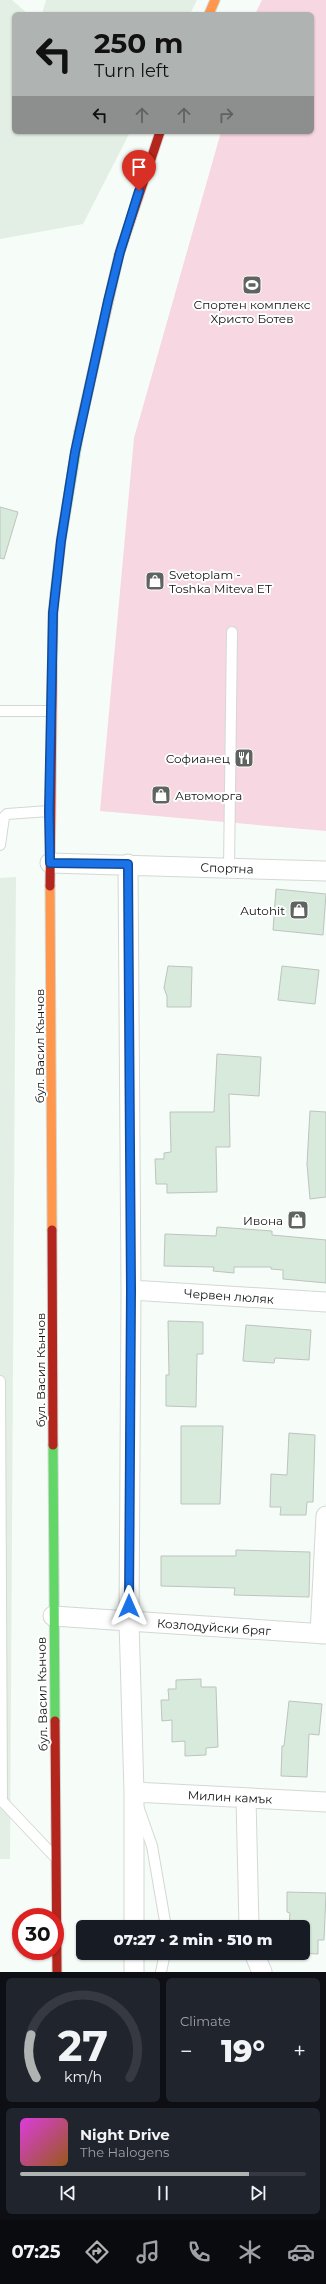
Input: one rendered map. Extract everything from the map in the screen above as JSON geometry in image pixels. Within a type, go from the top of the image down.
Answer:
[{"type":"main road","points":[[210,12],[215,0]]},
{"type":"main road","name":"бул. Васил Кънчов","points":[[57,1972],[53,1616],[49,811],[53,613],[61,541],[75,452],[120,252],[159,134]]},
{"type":"street","name":"Спортна","points":[[50,863],[128,864],[326,871]]},
{"type":"street","points":[[128,864],[131,1290],[129,1622],[134,1792],[134,1920]]},
{"type":"street","name":"Червен люляк","points":[[131,1290],[326,1302]]},
{"type":"street","points":[[323,1634],[326,1516]]},
{"type":"street","name":"Козлодуйски бряг","points":[[53,1616],[323,1634]]},
{"type":"street","name":"Милин камък","points":[[134,1792],[326,1802]]},
{"type":"street","points":[[246,1798],[249,1920]]},
{"type":"street","points":[[134,1960],[134,1972]]},
{"type":"street","points":[[257,1960],[262,1972]]},
{"type":"lane","points":[[229,868],[232,632]]},
{"type":"lane","points":[[0,711],[51,711]]},
{"type":"lane","points":[[0,845],[4,818],[7,814],[49,811]]},
{"type":"lane","points":[[0,1381],[1,1801],[56,1857]]},
{"type":"lane","points":[[134,1792],[152,1846],[165,1920]]},
{"type":"lane","points":[[161,1972],[164,1960]]},
{"type":"shaded area","points":[[0,0],[12,0],[26,12],[12,12],[12,134],[129,134],[83,224],[0,239]]},
{"type":"shaded area","points":[[46,0],[197,0],[191,12],[43,12]]},
{"type":"shaded area","name":"Спортен комплекс Христо Ботев","points":[[262,0],[326,0],[326,831],[100,811],[134,438],[220,134],[314,134],[314,12],[256,12]]},
{"type":"shaded area","points":[[16,877],[10,1859],[0,1859],[0,878]]},
{"type":"building","points":[[0,507],[18,512],[4,559],[0,558]]},
{"type":"building","points":[[276,889],[326,894],[323,935],[273,930]]},
{"type":"building","points":[[168,966],[192,967],[191,1007],[167,1007],[167,996],[164,988]]},
{"type":"building","points":[[282,966],[319,970],[315,1004],[278,1000]]},
{"type":"building","points":[[217,1054],[261,1057],[259,1096],[229,1094],[230,1147],[216,1147],[217,1192],[167,1193],[167,1184],[156,1184],[155,1159],[164,1159],[164,1153],[171,1152],[170,1112],[214,1112]]},
{"type":"building","points":[[310,1111],[326,1112],[326,1197],[310,1199],[307,1164]]},
{"type":"building","points":[[217,1227],[272,1231],[272,1235],[326,1240],[326,1283],[283,1279],[283,1270],[271,1269],[271,1267],[234,1267],[234,1273],[213,1271],[214,1267],[164,1266],[165,1234],[216,1236]]},
{"type":"building","points":[[168,1321],[203,1322],[203,1354],[197,1354],[196,1407],[166,1406],[166,1375],[169,1375]]},
{"type":"building","points":[[246,1325],[311,1330],[309,1360],[275,1358],[274,1363],[243,1361]]},
{"type":"building","points":[[181,1426],[223,1426],[220,1504],[181,1504]]},
{"type":"building","points":[[289,1433],[315,1435],[313,1502],[307,1502],[306,1515],[280,1515],[281,1507],[270,1507],[271,1474],[287,1475]]},
{"type":"building","points":[[236,1550],[310,1552],[309,1597],[234,1595],[235,1588],[161,1586],[161,1556],[236,1556]]},
{"type":"building","points":[[201,1679],[201,1687],[216,1687],[218,1747],[206,1748],[206,1755],[185,1756],[185,1741],[172,1742],[172,1720],[162,1721],[161,1700],[169,1700],[168,1689],[176,1689],[176,1680]]},
{"type":"building","points":[[289,1701],[322,1704],[319,1735],[309,1734],[307,1777],[281,1776],[282,1746],[284,1746]]},
{"type":"building","points":[[287,1892],[326,1893],[324,1940],[318,1940],[318,1954],[310,1954],[310,1920],[290,1920],[290,1913],[287,1912]]},
{"type":"traffic: fast","points":[[55,594],[61,541],[79,432]]},
{"type":"traffic: fast","points":[[53,1445],[55,1721]]},
{"type":"traffic: slow","points":[[210,12],[215,0]]},
{"type":"traffic: slow","points":[[79,432],[119,255]]},
{"type":"traffic: slow","points":[[50,886],[52,1230]]},
{"type":"traffic: jam","points":[[119,255],[159,134]]},
{"type":"traffic: jam","points":[[50,886],[53,613],[55,594]]},
{"type":"traffic: jam","points":[[52,1230],[53,1445]]},
{"type":"traffic: jam","points":[[55,1721],[57,1972]]},
{"type":"place","name":"Спортен комплекс Христо Ботев","points":[[252,285]]},
{"type":"place","name":"Svetoplam - Toshka Miteva ET","points":[[155,581]]},
{"type":"place","name":"Софианец","points":[[244,758]]},
{"type":"place","name":"Автоморга","points":[[161,795]]},
{"type":"place","name":"Autohit","points":[[299,910]]},
{"type":"place","name":"Ивона","points":[[297,1220]]},
{"type":"route","points":[[129,1606],[131,1290],[128,864],[50,863],[49,811],[53,613],[61,541],[75,452],[108,301],[120,252],[139,191]]}]
